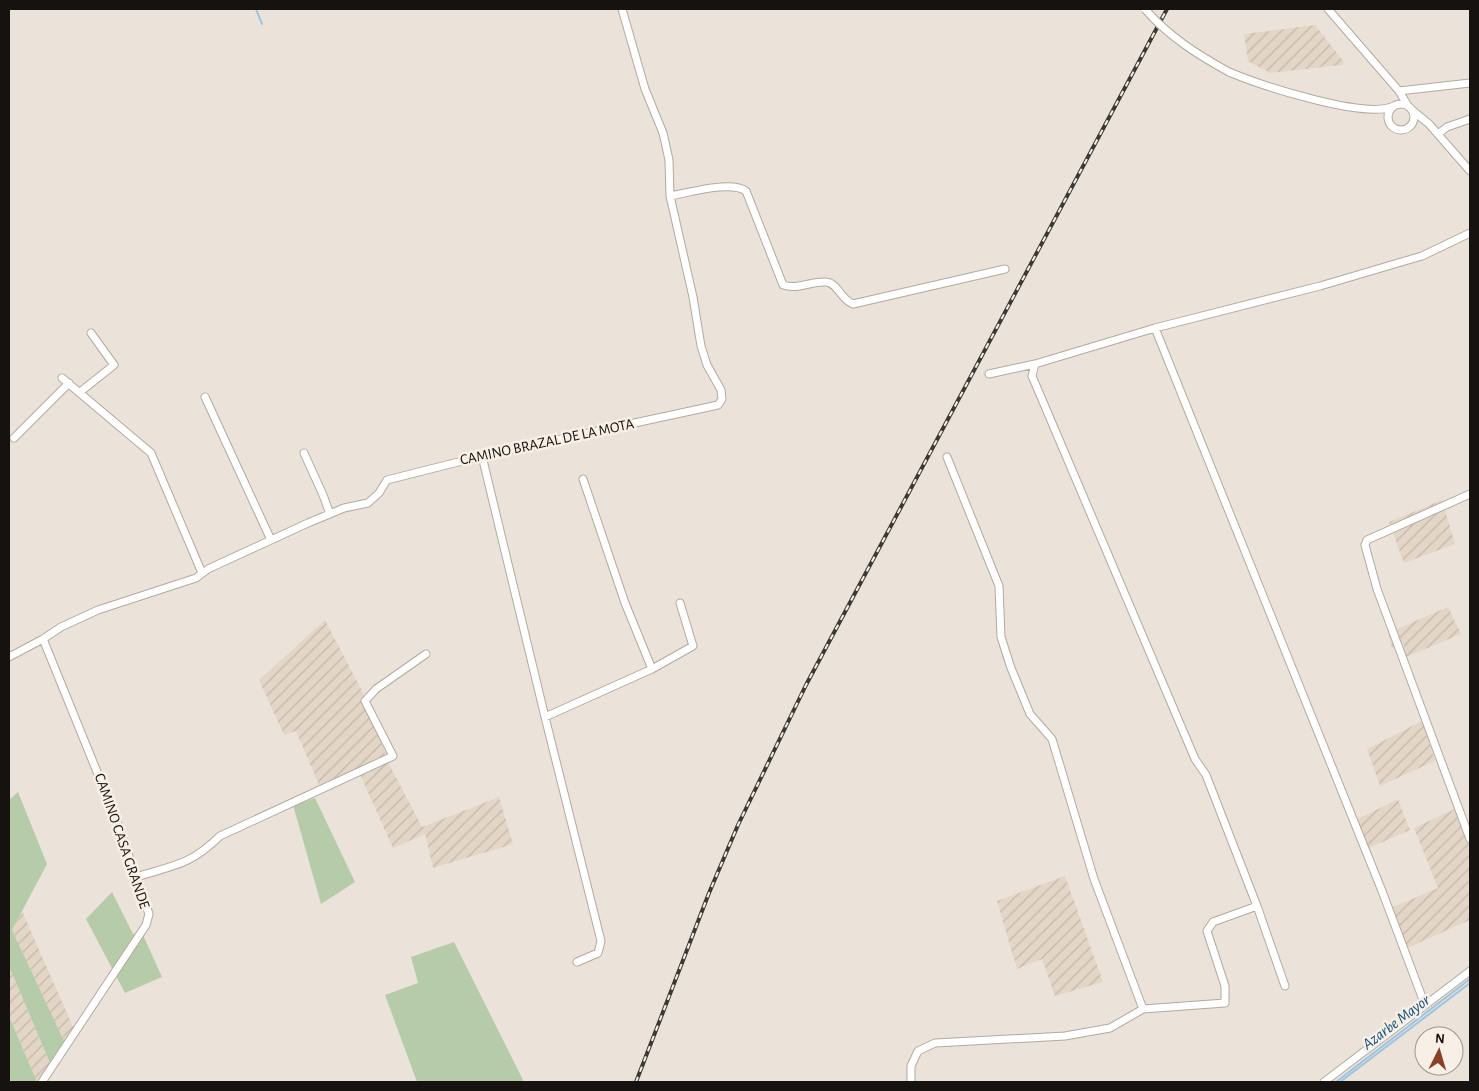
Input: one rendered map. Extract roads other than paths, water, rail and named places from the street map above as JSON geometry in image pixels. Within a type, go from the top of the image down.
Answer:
[{"type":"street","name":"CAMINO BRAZAL DE LA MOTA","points":[[9,657],[43,640],[61,627],[98,610],[196,578],[202,573],[271,540],[330,514],[368,503],[379,494],[387,480],[482,456],[718,405],[722,399],[720,390],[707,364],[701,346],[693,297],[670,196],[669,160],[663,133],[645,88],[622,9]]},
{"type":"street","points":[[1145,9],[1183,44],[1229,72],[1285,91],[1370,110],[1381,110],[1396,105],[1410,108],[1429,124],[1470,170]]},
{"type":"street","points":[[1328,9],[1399,91],[1414,118],[1410,126]]},
{"type":"street","points":[[1399,91],[1470,83]]},
{"type":"street","points":[[1388,122],[1388,114],[1396,105],[1399,91]]},
{"type":"street","points":[[1370,110],[1398,130],[1420,123],[1429,124]]},
{"type":"street","points":[[1438,134],[1447,127],[1470,119]]},
{"type":"street","points":[[670,196],[728,186],[740,187],[746,192],[783,285],[791,288],[827,282],[835,286],[844,300],[852,304],[1005,268]]},
{"type":"street","points":[[990,374],[1035,364],[1155,328],[1320,286],[1422,256],[1470,233]]},
{"type":"street","points":[[1155,328],[1382,891],[1425,1005]]},
{"type":"street","points":[[80,392],[114,365],[91,333]]},
{"type":"street","points":[[1035,364],[1032,376],[1195,759],[1206,775],[1257,906],[1285,986]]},
{"type":"street","points":[[62,378],[151,453],[202,573]]},
{"type":"street","points":[[14,438],[69,383]]},
{"type":"street","points":[[205,397],[271,540]]},
{"type":"street","points":[[304,453],[330,514]]},
{"type":"street","points":[[482,456],[601,941],[598,953],[577,962]]},
{"type":"street","points":[[947,457],[999,586],[1001,637],[1011,668],[1030,714],[1052,739],[1094,879],[1143,1009]]},
{"type":"street","points":[[583,479],[625,603],[652,669]]},
{"type":"street","points":[[1470,494],[1367,540],[1365,545],[1377,588],[1470,839]]},
{"type":"street","points":[[546,717],[652,669],[693,646],[680,603]]},
{"type":"street","name":"CAMINO CASA GRANDE","points":[[42,1082],[146,925],[149,914],[90,750],[43,640]]},
{"type":"street","points":[[136,877],[180,866],[204,851],[220,836],[392,756],[365,701],[376,689],[426,654]]},
{"type":"street","points":[[910,1082],[911,1066],[918,1052],[935,1043],[1066,1036],[1110,1028],[1143,1009],[1225,1003],[1225,986],[1208,931],[1213,922],[1257,906]]},
{"type":"street","points":[[1324,1082],[1470,970]]},
{"type":"waterway","points":[[256,9],[262,24]]},
{"type":"waterway","name":"Azarbe Mayor","points":[[1336,1082],[1470,979]]},
{"type":"waterway","name":"Azarbe Mayor","points":[[1340,1082],[1470,983]]},
{"type":"railway","points":[[636,1082],[709,893],[738,825],[806,685],[1167,9]]}]
